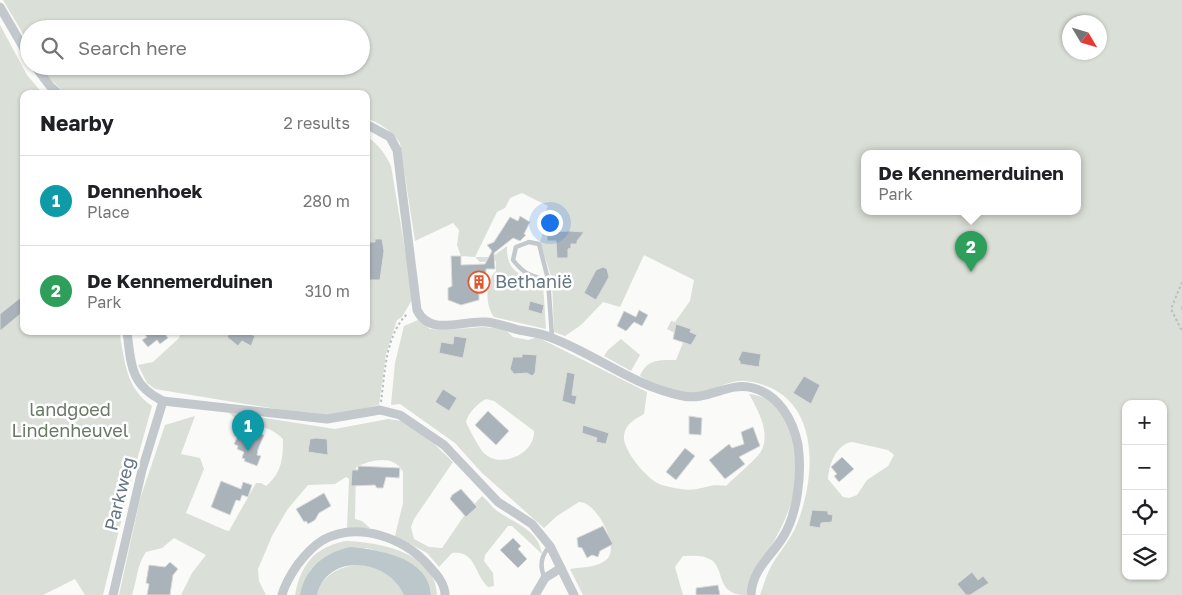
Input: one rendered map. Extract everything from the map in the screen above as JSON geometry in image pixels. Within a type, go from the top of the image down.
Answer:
[{"type":"street","points":[[0,7],[20,41]]},
{"type":"street","points":[[42,75],[54,90]]},
{"type":"street","points":[[370,126],[390,137],[397,150],[417,310],[430,324],[441,326],[486,322],[552,337],[629,377],[674,394],[700,397],[734,388],[754,388],[772,398],[781,406],[789,417],[798,445],[797,489],[787,530],[757,570],[751,595]]},
{"type":"street","points":[[127,335],[131,366],[138,383],[147,394],[163,401],[327,419],[380,410],[400,415],[444,445],[498,502],[532,524],[550,546],[574,595]]},
{"type":"street","name":"Parkweg","points":[[113,595],[142,470],[163,401]]},
{"type":"street","points":[[282,595],[292,573],[322,540],[341,534],[372,533],[388,537],[424,561],[442,582],[445,595]]},
{"type":"street","points":[[535,595],[545,578],[560,568]]},
{"type":"lane","points":[[548,279],[535,278],[520,270],[513,260],[516,247],[529,242],[539,244],[548,279],[552,337]]},
{"type":"lane","points":[[545,578],[541,571],[542,563],[544,552],[550,546]]},
{"type":"path","points":[[1182,282],[1171,309],[1182,330]]},
{"type":"path","points":[[1182,307],[1182,312]]},
{"type":"path","points":[[381,405],[386,362],[396,328],[408,314],[417,310]]},
{"type":"green space","points":[[3,0],[1182,0],[1182,595],[760,595],[771,567],[795,529],[804,503],[810,458],[807,436],[800,416],[788,400],[770,388],[746,381],[739,381],[700,393],[687,394],[666,389],[640,376],[650,363],[676,360],[685,338],[667,329],[671,321],[675,322],[690,301],[694,280],[644,255],[620,307],[603,302],[581,325],[565,336],[554,332],[552,279],[540,242],[548,206],[522,193],[510,198],[505,208],[497,212],[475,257],[461,256],[457,245],[459,230],[453,223],[415,241],[400,143],[393,134],[370,120],[370,90],[62,90],[47,75],[370,75],[370,20],[20,20],[20,29]],"holes":[[[852,442],[888,450],[894,455],[888,466],[867,480],[857,495],[849,498],[843,497],[828,479],[834,456],[846,444]]]},
{"type":"green space","name":"landgoed Lindenheuvel","points":[[0,25],[20,62],[20,75],[27,75],[40,90],[20,90],[20,335],[120,335],[131,382],[143,399],[152,406],[103,595],[85,595],[75,579],[43,595],[0,595]]},
{"type":"green space","points":[[370,139],[381,149],[391,166],[413,298],[402,317],[397,320],[386,354],[379,405],[325,417],[155,389],[147,383],[138,365],[153,362],[179,338],[180,335],[370,335]]},
{"type":"green space","points":[[507,246],[507,255],[512,267],[522,275],[543,284],[546,329],[494,317],[489,306],[488,287],[492,275],[496,271],[496,261],[480,262],[475,257],[492,257]]},
{"type":"green space","points":[[418,320],[430,329],[444,330],[483,327],[505,329],[513,337],[528,340],[537,337],[647,392],[644,414],[626,428],[624,436],[627,449],[637,465],[650,478],[662,485],[680,489],[688,490],[726,486],[760,453],[765,438],[762,423],[749,394],[772,402],[782,411],[789,424],[796,450],[798,473],[794,495],[786,518],[753,576],[746,595],[736,594],[724,585],[717,566],[713,561],[698,556],[683,556],[675,567],[683,595],[583,595],[570,569],[600,564],[608,558],[611,552],[608,534],[599,516],[592,508],[579,502],[557,516],[544,528],[482,473],[455,443],[400,404],[391,405],[395,363],[404,326]],"holes":[[[486,399],[494,401],[534,431],[529,447],[515,457],[498,460],[490,458],[477,443],[466,422],[471,412],[480,403]]]},
{"type":"green space","points":[[621,339],[640,355],[631,371],[604,356]]},
{"type":"green space","points":[[228,412],[335,429],[388,419],[403,421],[432,442],[453,462],[414,519],[411,527],[414,539],[429,547],[442,548],[466,513],[482,496],[496,510],[531,533],[540,546],[542,554],[512,526],[508,526],[485,555],[484,561],[493,573],[494,586],[488,587],[483,582],[474,564],[466,555],[452,553],[439,567],[427,553],[395,536],[403,503],[403,472],[394,463],[382,460],[368,462],[356,467],[355,519],[362,521],[370,528],[347,529],[349,479],[346,477],[335,484],[308,485],[287,510],[272,536],[258,569],[259,581],[266,595],[181,595],[192,573],[206,555],[174,538],[162,548],[146,552],[139,567],[132,595],[119,595],[140,499],[165,425],[195,416],[181,454],[200,458],[204,469],[186,513],[229,531],[256,483],[266,486],[275,476],[282,459],[283,439],[269,429],[248,424],[235,418]]},
{"type":"green space","points":[[345,541],[388,547],[416,559],[427,569],[434,580],[437,595],[431,595],[429,584],[424,574],[408,561],[366,548],[311,569],[300,595],[295,595],[301,574],[311,559],[325,548]]},
{"type":"green space","points":[[359,564],[380,570],[392,577],[404,595],[317,595],[319,588],[327,577],[345,567]]},
{"type":"shaded area","points":[[351,547],[389,554],[413,564],[422,572],[428,582],[431,595],[404,595],[396,583],[386,574],[373,568],[359,565],[345,566],[333,571],[323,581],[317,595],[300,595],[311,569],[325,557]]},
{"type":"building","name":"Bethanië","points":[[520,216],[530,222],[524,234],[526,235],[520,241],[513,238],[494,253],[495,269],[486,269],[486,286],[483,286],[483,293],[479,294],[479,300],[461,305],[448,300],[448,288],[452,286],[451,256],[461,256],[461,265],[485,264],[492,251],[487,245],[494,242],[510,217],[518,221]]},
{"type":"building","points":[[547,232],[584,232],[577,241],[577,244],[571,244],[571,248],[568,249],[568,258],[557,258],[556,241],[547,241]]},
{"type":"building","points":[[375,239],[382,239],[384,251],[380,280],[370,280],[370,242],[375,242]]},
{"type":"building","points":[[603,267],[607,269],[609,277],[596,300],[584,293],[596,270]]},
{"type":"building","points":[[20,298],[20,314],[0,331],[0,314]]},
{"type":"building","points":[[530,301],[544,305],[542,314],[528,310]]},
{"type":"building","points":[[639,310],[648,315],[642,326],[634,322],[626,331],[617,326],[624,311],[636,317]]},
{"type":"building","points":[[676,324],[691,329],[690,332],[697,335],[691,345],[673,339]]},
{"type":"building","points":[[145,335],[166,335],[168,338],[160,344],[157,340],[148,347],[142,340],[147,337]]},
{"type":"building","points":[[228,335],[255,336],[251,346],[242,341],[238,346],[227,337]]},
{"type":"building","points":[[454,336],[467,338],[463,358],[439,353],[441,342],[453,344]]},
{"type":"building","points":[[742,351],[761,354],[759,367],[740,364],[738,360]]},
{"type":"building","points":[[522,354],[537,355],[535,373],[532,376],[527,373],[514,374],[510,369],[513,357],[522,357]]},
{"type":"building","points":[[567,372],[575,374],[572,395],[577,396],[575,405],[562,401]]},
{"type":"building","points":[[804,376],[820,385],[811,404],[793,393]]},
{"type":"building","points":[[443,389],[457,398],[449,411],[435,402]]},
{"type":"building","points":[[488,411],[509,431],[496,445],[475,425]]},
{"type":"building","points":[[689,416],[702,418],[701,435],[689,434]]},
{"type":"building","points":[[583,425],[609,433],[606,444],[596,442],[597,438],[582,433]]},
{"type":"building","points":[[243,426],[264,435],[258,449],[257,455],[261,456],[257,466],[244,461],[245,459],[242,458],[244,452],[237,449],[238,446],[234,444]]},
{"type":"building","points":[[753,427],[760,446],[739,457],[745,464],[725,479],[709,460],[729,444],[732,448],[744,444],[741,432]]},
{"type":"building","points":[[310,439],[327,439],[328,455],[308,452]]},
{"type":"building","points":[[685,448],[695,456],[676,480],[666,472]]},
{"type":"building","points":[[842,457],[854,469],[839,482],[834,476],[837,474],[831,467]]},
{"type":"building","points":[[358,466],[400,468],[399,478],[386,477],[383,488],[377,488],[375,485],[351,486],[352,470],[358,470]]},
{"type":"building","points":[[221,481],[241,489],[243,482],[252,485],[248,497],[242,495],[240,501],[236,500],[230,515],[211,507]]},
{"type":"building","points":[[461,489],[477,507],[466,517],[450,499],[452,495]]},
{"type":"building","points":[[324,493],[331,506],[319,513],[315,520],[308,524],[306,521],[304,522],[296,509]]},
{"type":"building","points":[[812,510],[828,511],[828,514],[833,515],[832,522],[821,523],[820,528],[809,526]]},
{"type":"building","points":[[603,526],[613,544],[600,551],[598,557],[592,555],[587,558],[582,548],[578,547],[577,538]]},
{"type":"building","points":[[513,538],[521,546],[518,549],[527,559],[518,568],[500,550]]},
{"type":"building","points":[[170,562],[178,569],[173,575],[170,595],[147,595],[149,584],[146,583],[149,565],[165,567]]},
{"type":"building","points":[[972,572],[978,580],[983,576],[989,583],[970,595],[966,595],[957,584]]},
{"type":"building","points":[[718,585],[720,595],[696,595],[696,588]]},
{"type":"place","name":"De Kennemerduinen","points":[[971,272]]},
{"type":"place","name":"Bethanië","points":[[479,282]]},
{"type":"place","name":"Dennenhoek","points":[[248,451]]}]
